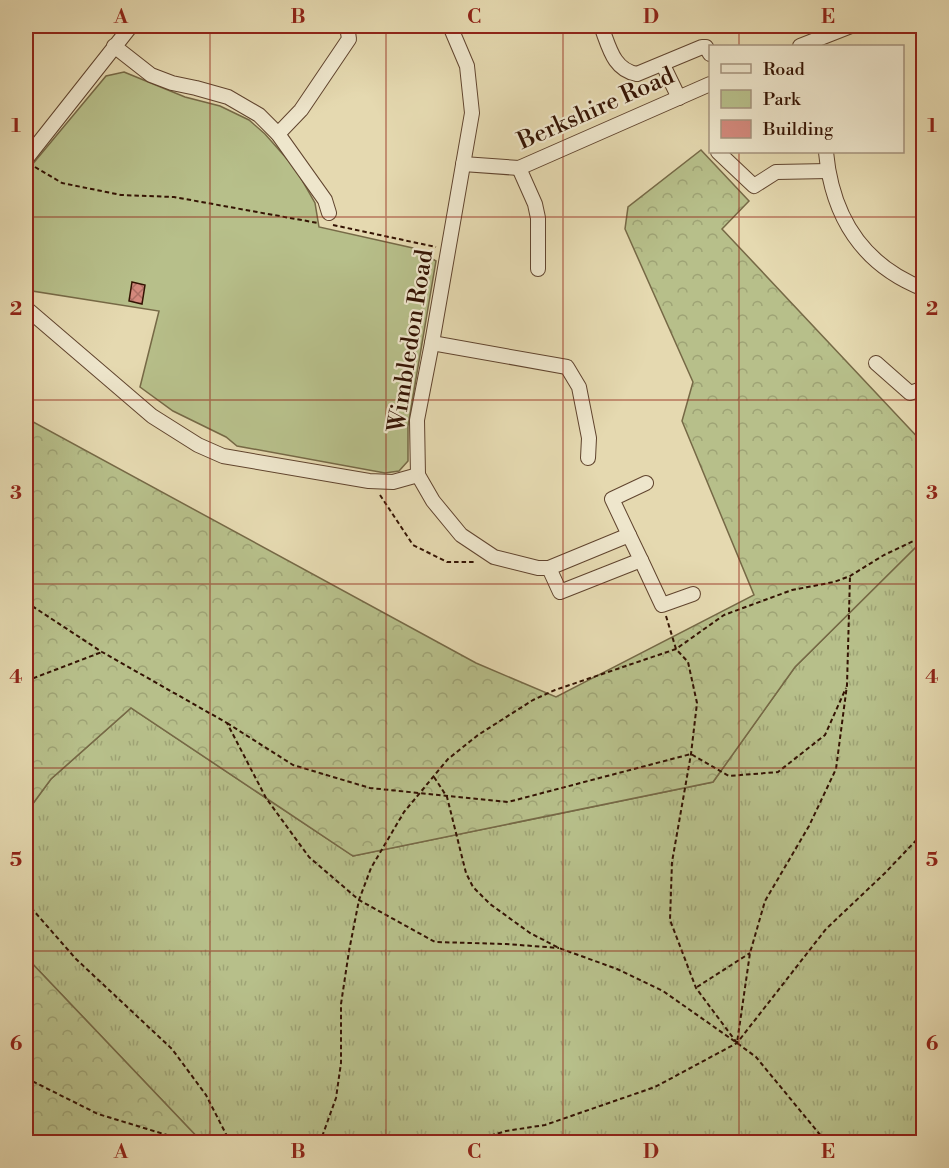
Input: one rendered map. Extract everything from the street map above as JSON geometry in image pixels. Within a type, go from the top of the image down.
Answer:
[{"type":"street","points":[[29,162],[131,26]]},
{"type":"street","points":[[278,134],[301,110],[349,39],[347,26]]},
{"type":"street","name":"Wimbledon Road","points":[[418,475],[417,420],[472,113],[467,66],[450,26]]},
{"type":"street","points":[[601,26],[617,64],[621,69],[637,74],[702,47],[706,47],[709,51]]},
{"type":"street","points":[[803,45],[851,26]]},
{"type":"street","points":[[114,46],[151,75],[228,98],[259,115],[278,134],[325,200],[325,218]]},
{"type":"street","points":[[663,65],[679,98]]},
{"type":"street","name":"Berkshire Road","points":[[463,164],[519,168],[709,85]]},
{"type":"street","points":[[719,153],[754,186],[776,171],[828,171]]},
{"type":"street","points":[[826,153],[828,171],[839,210],[859,246],[883,268],[924,289]]},
{"type":"street","points":[[519,168],[536,204],[538,268]]},
{"type":"street","points":[[26,308],[152,416],[198,445],[223,456],[369,481],[393,482],[418,475],[433,501],[461,535],[494,557],[538,567],[549,568],[629,535]]},
{"type":"street","points":[[432,343],[567,367],[579,387],[589,438],[588,458]]},
{"type":"street","points":[[876,363],[910,393],[924,388]]},
{"type":"street","points":[[646,483],[612,499],[662,605],[693,594]]},
{"type":"street","points":[[549,568],[560,592],[641,560]]},
{"type":"path","points":[[29,162],[62,183],[121,195],[174,197],[325,218],[333,225],[448,249]]},
{"type":"path","points":[[369,481],[413,545],[447,562],[473,563],[494,557]]},
{"type":"path","points":[[317,1143],[323,1134],[336,1098],[340,1063],[341,1004],[359,900],[371,868],[404,812],[447,759],[478,735],[533,700],[555,690],[676,649],[724,615],[792,590],[834,582],[850,576],[884,555],[924,536]]},
{"type":"path","points":[[737,1043],[750,953],[765,901],[808,826],[836,769],[847,686],[850,576]]},
{"type":"path","points":[[26,602],[102,652],[227,723],[293,765],[370,788],[447,797],[508,802],[691,754],[729,776],[778,772],[825,735],[847,686]]},
{"type":"path","points":[[662,605],[676,649],[688,662],[697,703],[691,754],[672,862],[669,920],[696,988],[737,1043]]},
{"type":"path","points":[[26,681],[102,652]]},
{"type":"path","points":[[227,723],[266,798],[309,857],[359,900],[435,942],[559,948]]},
{"type":"path","points":[[433,776],[447,797],[466,873],[473,887],[490,904],[530,933],[559,948],[617,969],[663,991],[737,1043],[756,1057],[826,1143]]},
{"type":"path","points":[[469,1143],[506,1131],[544,1125],[655,1087],[737,1043],[826,929],[924,832]]},
{"type":"path","points":[[26,902],[76,959],[172,1049],[206,1095],[230,1143]]},
{"type":"path","points":[[696,988],[750,953]]},
{"type":"path","points":[[26,1078],[98,1114],[190,1143]]},
{"type":"green space","points":[[124,72],[185,97],[220,106],[249,120],[265,134],[295,168],[315,203],[319,227],[413,248],[436,261],[408,426],[408,461],[399,471],[385,473],[237,446],[226,437],[173,411],[140,387],[159,311],[26,290],[26,172],[106,76]]},
{"type":"green space","points":[[701,150],[749,201],[722,229],[924,444],[923,540],[795,667],[713,782],[353,856],[131,708],[51,779],[26,813],[26,418],[476,663],[556,697],[754,595],[682,421],[693,382],[625,229],[628,207]]},
{"type":"green space","points":[[923,540],[923,1142],[202,1142],[26,957],[26,813],[51,779],[131,708],[353,856],[713,782],[795,667]]},
{"type":"green space","points":[[26,957],[202,1142],[26,1142]]},
{"type":"building","points":[[132,282],[145,285],[142,304],[129,301]]}]
